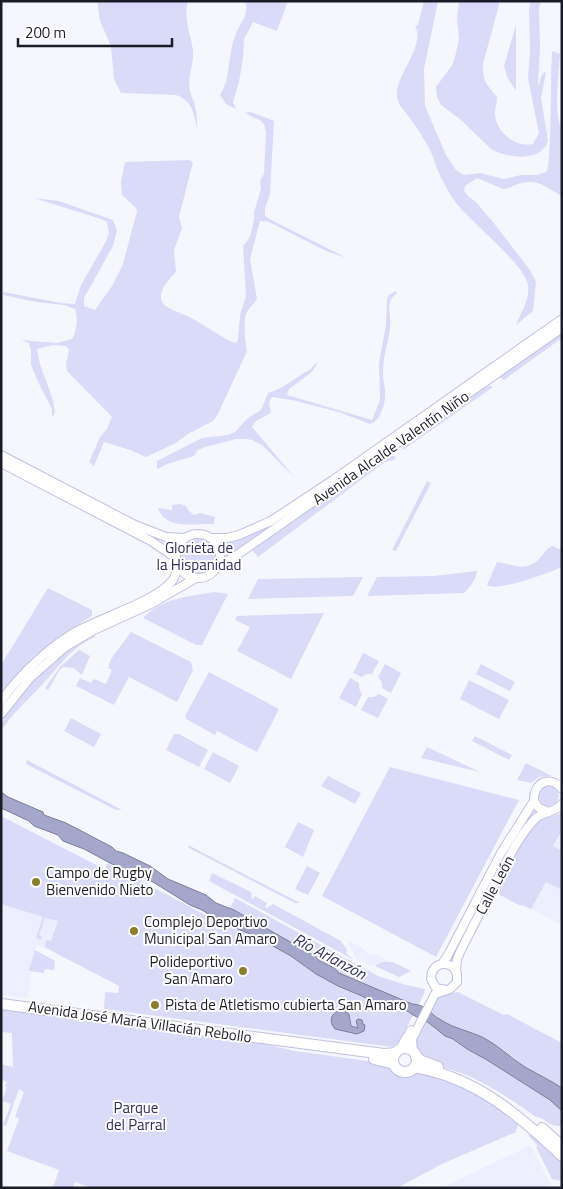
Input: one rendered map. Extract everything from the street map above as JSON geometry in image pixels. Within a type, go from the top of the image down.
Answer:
[{"type":"highway","name":"Avenida José María Villacián Rebollo","points":[[1,1004],[384,1054],[397,1052]]},
{"type":"highway","name":"Avenida José María Villacián Rebollo","points":[[278,1041],[289,1046],[383,1060],[394,1064]]},
{"type":"highway","points":[[415,1054],[417,1062],[414,1067],[404,1072],[394,1064],[397,1052],[406,1048],[415,1054],[430,1064],[494,1092],[522,1111],[562,1146]]},
{"type":"highway","points":[[414,1067],[455,1079],[486,1094],[522,1118],[562,1156]]},
{"type":"main road","name":"Avenida Alcalde Valentín Niño","points":[[212,538],[227,538],[239,535],[271,522],[562,319]]},
{"type":"main road","name":"Avenida Alcalde Valentín Niño","points":[[218,567],[562,328]]},
{"type":"main road","points":[[1,455],[135,525],[166,537],[184,538],[195,534],[207,535],[220,548],[218,567],[207,576],[196,578],[151,604],[94,630],[65,647],[30,678],[1,714]]},
{"type":"main road","points":[[1,462],[151,541],[176,560],[183,572],[196,578]]},
{"type":"main road","points":[[1,701],[26,671],[59,642],[85,626],[146,599],[168,586],[175,574],[178,547],[184,538]]},
{"type":"main road","points":[[559,782],[562,789]]},
{"type":"main road","name":"Calle León","points":[[442,964],[501,853],[534,801],[536,790],[540,784],[559,782]]},
{"type":"main road","points":[[534,801],[539,808],[549,812]]},
{"type":"main road","name":"Calle León","points":[[456,970],[457,959],[461,950],[505,864],[533,821],[539,815],[555,810],[562,804]]},
{"type":"main road","points":[[397,1052],[411,1035],[433,993],[432,970],[442,964],[450,965],[456,970],[457,982],[452,988],[433,993]]},
{"type":"main road","points":[[432,983],[436,988],[446,990]]},
{"type":"main road","points":[[411,1035],[415,1054]]},
{"type":"shaded area","name":"Río Arlanzón","points":[[1,792],[8,797],[43,812],[44,815],[66,823],[112,847],[116,851],[150,866],[168,879],[206,895],[216,903],[234,910],[315,956],[339,973],[412,1004],[422,1006],[446,1023],[484,1038],[525,1067],[562,1088],[562,1111],[550,1100],[406,1010],[393,1005],[375,1003],[338,986],[316,974],[291,956],[255,936],[221,922],[153,882],[63,841],[58,835],[34,826],[29,821],[1,808]]},
{"type":"shaded area","points":[[559,834],[562,835],[562,925],[522,904]]},
{"type":"shaded area","points":[[1,904],[60,922],[47,949],[37,945],[29,971],[31,972],[28,998],[1,995]]},
{"type":"shaded area","points":[[347,940],[362,947],[367,953],[391,962],[387,961],[375,966],[356,959]]},
{"type":"shaded area","points":[[338,1011],[344,1011],[349,1014],[351,1026],[358,1028],[356,1021],[358,1019],[362,1020],[365,1025],[364,1031],[357,1034],[335,1029],[331,1019]]},
{"type":"shaded area","points":[[529,1146],[532,1148],[552,1188],[441,1188]]},
{"type":"green space","points":[[97,1],[188,1],[186,14],[193,51],[189,86],[195,104],[197,129],[189,104],[176,95],[121,93],[114,79],[111,46],[100,21]]},
{"type":"green space","points":[[244,1],[288,1],[277,31],[253,22],[244,39],[239,82],[233,102],[236,109],[226,104],[220,95],[228,73],[233,42],[246,14]]},
{"type":"green space","points":[[424,1],[438,1],[424,69],[425,106],[446,155],[456,170],[464,175],[480,173],[504,179],[546,172],[550,138],[552,51],[560,54],[557,104],[559,123],[562,129],[562,196],[543,185],[533,182],[503,189],[477,178],[465,186],[464,191],[493,222],[530,270],[536,282],[533,311],[516,325],[528,295],[528,285],[525,277],[508,255],[454,201],[438,171],[431,152],[413,122],[398,102],[398,85],[417,41],[415,26],[418,25]]},
{"type":"green space","points":[[459,1],[500,1],[483,64],[483,75],[488,86],[497,97],[495,113],[499,126],[508,137],[520,144],[526,145],[533,144],[539,133],[528,78],[530,51],[529,10],[530,1],[541,1],[539,8],[540,48],[538,81],[539,86],[541,77],[544,72],[546,73],[541,98],[548,141],[538,153],[523,157],[497,152],[491,149],[461,120],[441,105],[437,97],[436,87],[453,64],[456,53],[459,39],[457,18]]},
{"type":"green space","points":[[516,25],[516,91],[507,77],[504,66]]},
{"type":"green space","points":[[251,112],[274,121],[270,194],[265,208],[265,216],[347,258],[326,251],[269,222],[260,221],[250,259],[257,299],[248,310],[245,320],[247,351],[217,416],[213,421],[188,434],[176,443],[146,457],[104,442],[94,466],[89,462],[100,437],[107,429],[112,417],[67,371],[66,364],[69,350],[66,346],[53,345],[37,349],[40,365],[54,405],[55,413],[52,417],[52,409],[31,365],[29,343],[21,340],[57,343],[72,339],[76,324],[75,309],[64,305],[36,302],[3,295],[4,292],[75,304],[81,285],[109,233],[107,222],[34,198],[59,201],[113,220],[117,230],[113,246],[84,298],[84,306],[95,310],[112,286],[123,264],[137,211],[122,195],[121,181],[125,162],[189,160],[193,162],[179,217],[182,228],[174,250],[176,272],[164,286],[161,298],[167,307],[194,320],[225,339],[236,343],[238,340],[240,315],[246,296],[243,246],[251,233],[254,212],[261,189],[260,181],[264,174],[266,132],[261,121],[245,113]]},
{"type":"green space","points":[[396,291],[397,293],[391,300],[389,309],[390,329],[383,366],[384,403],[379,417],[374,423],[370,424],[339,412],[292,400],[272,397],[269,403],[271,413],[256,421],[252,427],[295,478],[262,445],[246,439],[236,439],[205,447],[198,450],[194,456],[157,468],[157,461],[202,438],[228,435],[235,432],[248,418],[261,410],[268,393],[289,383],[318,362],[312,372],[289,389],[287,395],[372,420],[380,400],[379,363],[386,325],[387,299],[389,295]]},
{"type":"green space","points":[[562,323],[226,560],[221,542],[252,534],[288,514]]},
{"type":"green space","points":[[562,331],[562,338],[504,380],[499,377]]},
{"type":"green space","points":[[485,387],[493,387],[403,450],[402,445]]},
{"type":"green space","points":[[386,455],[396,457],[394,460],[385,462],[258,557],[252,550],[296,520],[295,518]]},
{"type":"green space","points":[[427,481],[431,483],[396,551],[392,550]]},
{"type":"green space","points":[[180,504],[186,506],[194,515],[200,513],[215,517],[214,524],[190,525],[174,523],[167,520],[158,508],[172,510],[172,505]]},
{"type":"green space","name":"Glorieta de la Hispanidad","points":[[199,537],[212,543],[218,556],[212,569],[199,575],[186,569],[180,556],[186,543]]},
{"type":"green space","points":[[552,546],[562,550],[562,567],[512,584],[502,586],[487,585],[497,562],[528,566],[538,560]]},
{"type":"green space","points":[[477,571],[476,577],[464,593],[367,596],[377,577],[433,576]]},
{"type":"green space","points":[[363,577],[353,596],[248,599],[258,579]]},
{"type":"green space","points":[[48,588],[92,610],[92,616],[61,635],[33,657],[1,692],[1,665]]},
{"type":"green space","points":[[214,592],[228,594],[202,645],[196,645],[143,618],[159,606],[176,599]]},
{"type":"green space","points":[[324,613],[291,679],[237,651],[250,627],[235,620],[237,616]]},
{"type":"green space","points":[[131,632],[191,662],[193,670],[177,702],[129,677],[114,705],[76,686],[80,678],[91,683],[94,679],[106,684],[112,670],[108,668],[111,659]]},
{"type":"green space","points":[[93,633],[95,637],[78,647],[65,659],[14,714],[1,731],[1,723],[4,720],[2,718],[31,681],[67,650]]},
{"type":"green space","points":[[79,650],[90,656],[82,675],[74,668],[63,667],[48,690],[45,688],[60,667]]},
{"type":"green space","points":[[363,653],[379,661],[372,674],[366,674],[362,677],[353,673]]},
{"type":"green space","points":[[385,664],[401,673],[391,693],[382,688],[382,682],[378,677]]},
{"type":"green space","points":[[481,664],[515,682],[510,691],[476,674]]},
{"type":"green space","points":[[209,672],[279,709],[257,752],[217,731],[215,735],[186,719],[185,716]]},
{"type":"green space","points":[[350,678],[359,683],[362,694],[356,707],[339,698]]},
{"type":"green space","points":[[469,680],[509,700],[499,719],[460,699]]},
{"type":"green space","points":[[379,694],[388,699],[378,718],[361,710],[368,697],[374,697]]},
{"type":"green space","points":[[71,718],[101,734],[94,747],[64,731]]},
{"type":"green space","points":[[174,734],[179,734],[208,750],[199,767],[166,750]]},
{"type":"green space","points":[[475,736],[512,755],[509,760],[472,741]]},
{"type":"green space","points":[[427,747],[480,772],[421,758]]},
{"type":"green space","points":[[213,752],[239,766],[230,783],[204,769]]},
{"type":"green space","points":[[27,760],[122,810],[116,810],[26,764]]},
{"type":"green space","points":[[526,763],[552,776],[539,777],[531,783],[517,780]]},
{"type":"green space","points":[[390,767],[519,800],[436,957],[322,896]]},
{"type":"green space","points":[[328,776],[361,793],[355,804],[321,786]]},
{"type":"green space","points":[[549,786],[556,789],[559,796],[556,803],[549,806],[542,803],[539,796],[542,789]]},
{"type":"green space","points":[[533,810],[537,812],[453,962],[448,960],[512,840]]},
{"type":"green space","points":[[562,813],[562,830],[553,846],[562,851],[562,890],[546,882],[531,909],[500,895],[497,886],[523,839],[543,819]]},
{"type":"green space","name":"Complejo Deportivo Municipal San Amaro","points":[[1,816],[104,869],[108,863],[222,924],[235,898],[378,976],[425,989],[423,996],[399,1042],[392,1047],[104,1009],[105,992],[118,993],[119,986],[46,948],[45,944],[47,940],[51,941],[58,921],[45,918],[39,935],[42,937],[41,940],[36,938],[43,917],[1,904]]},
{"type":"green space","points":[[298,822],[314,830],[303,857],[285,847]]},
{"type":"green space","points":[[188,845],[300,903],[295,903],[189,848]]},
{"type":"green space","points":[[307,866],[320,873],[308,895],[295,889]]},
{"type":"green space","points":[[212,873],[251,892],[252,900],[255,896],[267,903],[265,907],[267,908],[273,904],[341,941],[347,950],[346,953],[354,960],[209,881]]},
{"type":"green space","points":[[35,950],[55,961],[54,970],[45,969],[44,973],[29,971]]},
{"type":"green space","points":[[382,962],[393,962],[411,971],[399,977],[375,966]]},
{"type":"green space","points":[[458,992],[504,1015],[507,1014],[562,1043],[562,1088],[524,1066],[505,1051],[482,1037],[464,1032],[442,1021],[431,1011],[438,996]]},
{"type":"green space","name":"Parque del Parral","points":[[1,1008],[265,1044],[295,1051],[382,1063],[402,1075],[422,1072],[469,1088],[519,1121],[516,1132],[442,1164],[397,1188],[91,1188],[75,1182],[73,1188],[54,1188],[59,1170],[7,1151],[19,1119],[15,1117],[24,1092],[19,1089],[6,1126],[3,1125],[11,1104],[2,1101],[7,1082],[1,1079],[1,1064],[13,1067],[12,1033],[1,1032]]},
{"type":"green space","points":[[425,1021],[550,1100],[562,1111],[562,1126],[550,1124],[536,1117],[478,1080],[433,1063],[420,1055],[415,1045],[414,1036],[417,1037]]},
{"type":"green space","points":[[528,1135],[534,1135],[562,1160],[562,1181],[552,1179],[536,1147],[538,1146]]},
{"type":"place","name":"Campo de Rugby Bienvenido Nieto","points":[[36,882]]},
{"type":"place","name":"Complejo Deportivo Municipal San Amaro","points":[[134,931]]},
{"type":"place","name":"Polideportivo San Amaro","points":[[243,971]]},
{"type":"place","name":"Pista de Atletismo cubierta San Amaro","points":[[155,1005]]}]
